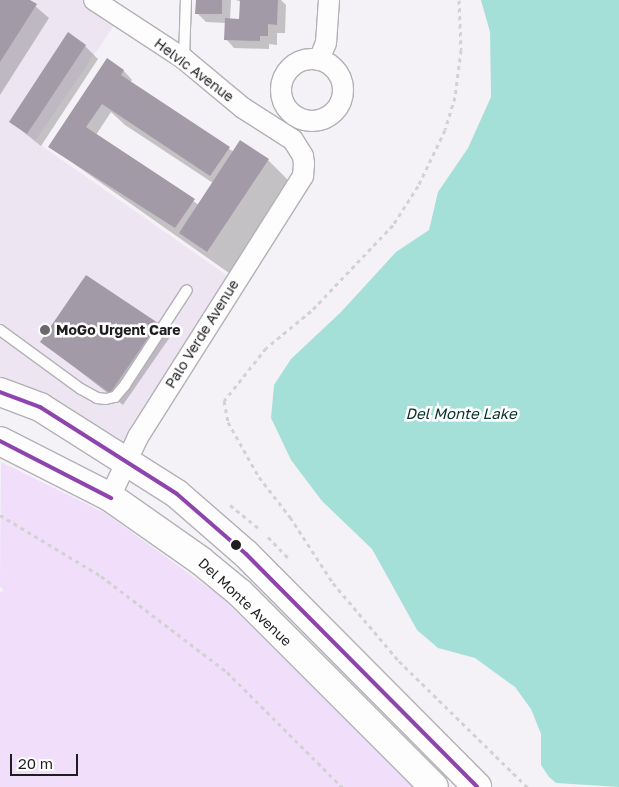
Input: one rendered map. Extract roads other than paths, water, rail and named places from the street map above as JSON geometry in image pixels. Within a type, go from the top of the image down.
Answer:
[{"type":"main road","points":[[0,392],[40,407],[129,461],[178,494],[246,554],[477,787]]},
{"type":"main road","name":"Del Monte Avenue","points":[[0,441],[110,497],[201,561],[240,593],[434,787]]},
{"type":"street","name":"Helvic Avenue","points":[[94,0],[184,59],[218,85],[243,108],[293,140]]},
{"type":"street","points":[[320,60],[326,43],[329,0]]},
{"type":"street","points":[[309,59],[320,60],[336,71],[343,91],[340,101],[328,116],[319,120],[303,120],[292,114],[284,105],[281,85],[290,67],[309,59]]},
{"type":"street","points":[[293,140],[303,120]]},
{"type":"street","name":"Palo Verde Avenue","points":[[110,497],[129,461],[138,436],[303,176],[303,156],[293,140]]},
{"type":"lane","points":[[184,59],[186,0]]},
{"type":"lane","points":[[0,330],[81,389],[97,398],[106,399],[115,397],[125,385],[187,290]]},
{"type":"water","name":"Del Monte Lake","points":[[481,0],[619,0],[619,787],[556,783],[549,777],[541,765],[541,734],[531,709],[515,687],[475,658],[438,648],[417,630],[372,549],[322,501],[291,460],[271,418],[274,385],[291,359],[341,312],[396,252],[429,230],[438,192],[468,148],[491,97],[490,32]]},
{"type":"place","name":"MoGo Urgent Care","points":[[45,330]]}]
